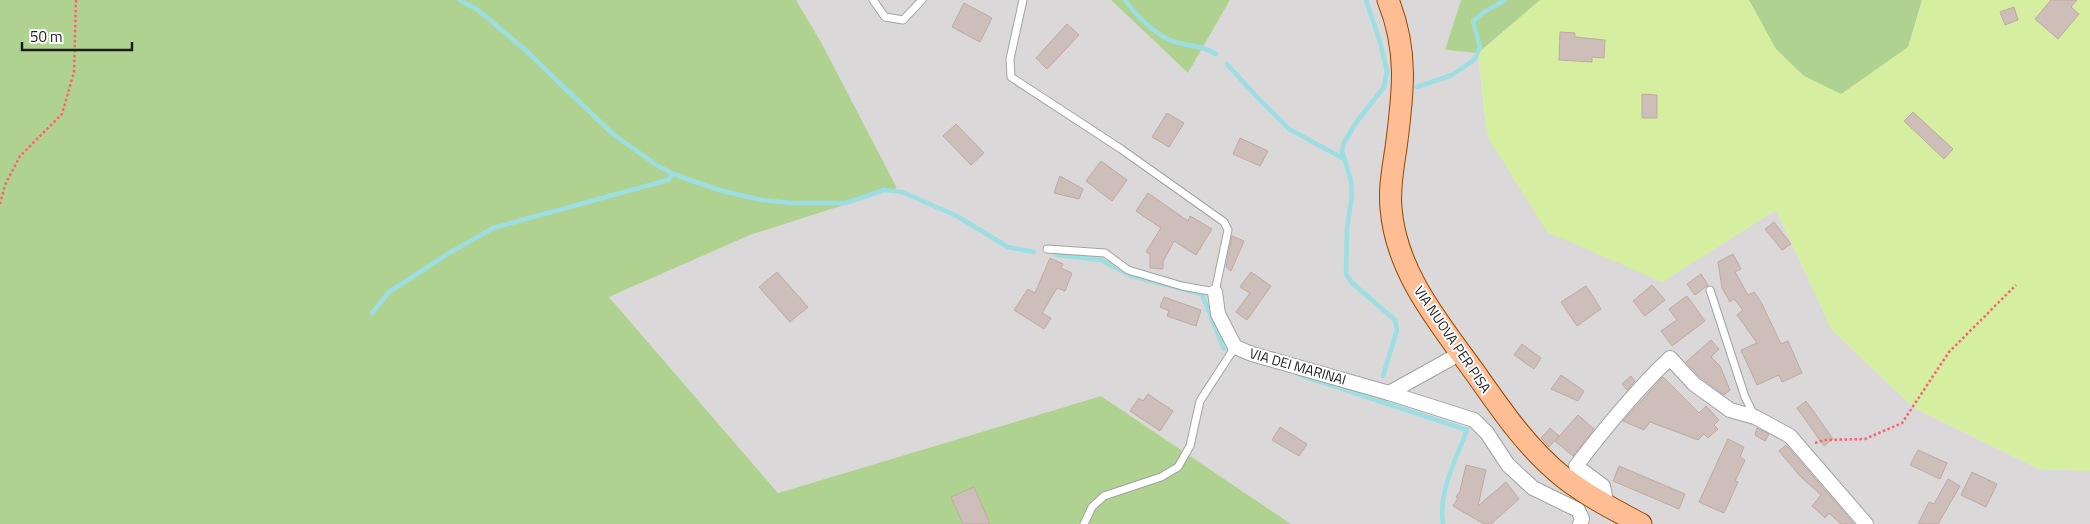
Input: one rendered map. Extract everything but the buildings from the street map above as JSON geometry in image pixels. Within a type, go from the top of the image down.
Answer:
[{"type":"main road","name":"VIA NUOVA PER PISA","points":[[1388,0],[1401,41],[1404,69],[1391,209],[1402,256],[1410,276],[1429,308],[1505,414],[1533,449],[1564,478],[1607,506],[1641,524]]},
{"type":"street","name":"VIA DEI MARINAI","points":[[1215,292],[1218,314],[1235,347],[1252,354],[1389,392],[1474,420],[1487,433],[1508,465],[1534,488],[1578,510],[1582,519],[1580,524]]},
{"type":"street","points":[[1389,392],[1461,353]]},
{"type":"street","points":[[1607,506],[1603,486],[1576,466],[1611,420],[1670,358],[1694,384],[1730,410],[1755,417],[1784,432],[1866,524]]},
{"type":"lane","points":[[873,0],[885,17],[903,20],[922,0]]},
{"type":"lane","points":[[1023,0],[1010,59],[1011,77],[1114,144],[1224,222],[1228,230],[1215,292],[1182,286],[1128,270],[1105,252],[1047,249]]},
{"type":"lane","points":[[1710,290],[1745,397],[1755,417]]},
{"type":"lane","points":[[1084,524],[1092,507],[1104,496],[1161,477],[1178,467],[1190,446],[1200,401],[1235,347]]},
{"type":"path","points":[[0,204],[5,185],[20,156],[62,114],[74,72],[76,0]]},
{"type":"path","points":[[1799,447],[1824,440],[1865,439],[1902,423],[1950,352],[2016,285]]},
{"type":"shaded area","points":[[796,0],[1111,0],[1188,73],[1230,0],[1461,0],[1445,50],[1478,53],[1487,136],[1662,282],[1776,210],[1832,330],[1914,408],[2039,469],[2090,471],[2090,524],[1291,524],[1101,396],[778,493],[609,297],[750,235],[897,188],[821,42]]},
{"type":"green space","points":[[0,0],[796,0],[821,42],[897,188],[750,235],[609,297],[778,493],[1101,396],[1291,524],[0,524]]},
{"type":"green space","points":[[1111,0],[1230,0],[1188,73]]},
{"type":"green space","points":[[1461,0],[1540,0],[1478,53],[1445,50]]},
{"type":"green space","points":[[1540,0],[1749,0],[1777,49],[1908,47],[1922,0],[2090,0],[2090,471],[2039,469],[1914,408],[1832,330],[1776,210],[1662,282],[1547,232],[1487,136],[1478,53]]},
{"type":"green space","points":[[1749,0],[1922,0],[1908,47],[1841,94],[1804,76],[1776,49]]},
{"type":"waterway","points":[[460,0],[478,10],[523,48],[614,135],[658,166],[673,174],[719,190],[762,200],[790,203],[846,203],[884,190],[902,192],[957,216],[1008,247],[1034,252]]},
{"type":"waterway","points":[[1125,0],[1141,19],[1161,35],[1175,42],[1201,48],[1216,54]]},
{"type":"waterway","points":[[1366,0],[1380,42],[1387,71],[1384,87],[1358,120],[1343,144],[1342,151],[1351,181],[1352,195],[1347,228],[1346,274],[1351,282],[1395,320],[1397,330],[1383,376]]},
{"type":"waterway","points":[[1417,87],[1452,75],[1475,59],[1480,47],[1473,21],[1505,0]]},
{"type":"waterway","points":[[1227,64],[1289,129],[1344,159]]},
{"type":"waterway","points":[[372,313],[389,292],[446,255],[493,228],[668,180],[673,174]]},
{"type":"waterway","points":[[1056,255],[1101,260],[1131,276],[1202,294],[1224,349]]},
{"type":"waterway","points":[[1300,375],[1467,430],[1445,488],[1442,512],[1443,524]]}]
